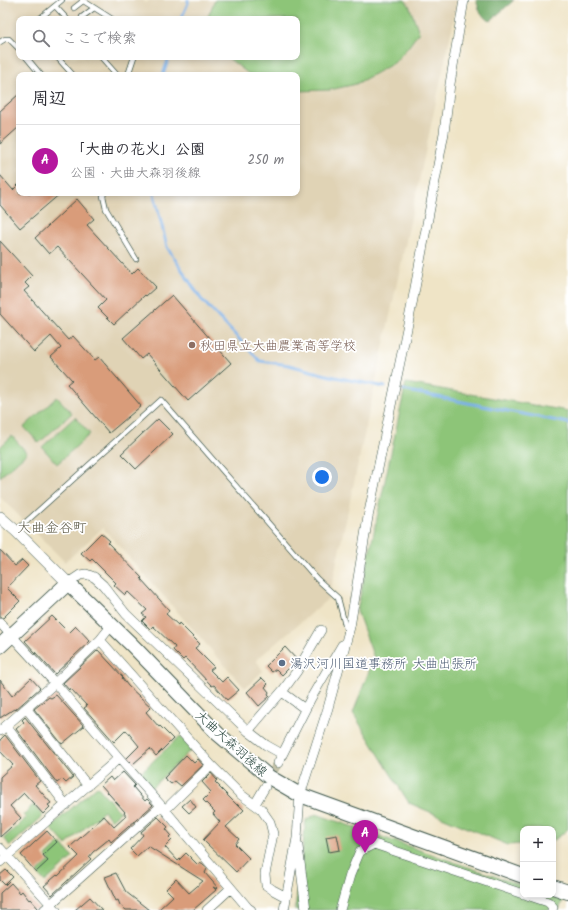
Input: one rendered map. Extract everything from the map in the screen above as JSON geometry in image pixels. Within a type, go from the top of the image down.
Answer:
[{"type":"main road","name":"大曲大森羽後線","points":[[68,582],[218,734],[269,777],[300,795],[520,875]]},
{"type":"main road","points":[[0,646],[68,582]]},
{"type":"main road","points":[[556,888],[568,892]]},
{"type":"street","points":[[284,910],[297,838],[300,795],[328,708],[348,637],[368,517],[412,304],[444,133],[450,84],[464,0]]},
{"type":"street","points":[[0,518],[16,531],[68,582],[80,575],[86,574],[94,577],[103,585],[126,614],[248,730],[266,745],[282,754]]},
{"type":"street","points":[[0,623],[55,683],[251,910]]},
{"type":"street","points":[[66,805],[3,728],[55,683],[100,640],[112,625]]},
{"type":"street","points":[[248,730],[282,692],[297,671],[321,630]]},
{"type":"street","points":[[278,763],[332,660],[348,637]]},
{"type":"street","points":[[100,640],[211,765],[240,794],[261,809],[270,822],[273,834],[265,874],[266,885],[286,897]]},
{"type":"street","points":[[282,692],[305,710]]},
{"type":"street","points":[[26,708],[88,786]]},
{"type":"street","points":[[0,862],[119,758]]},
{"type":"street","points":[[0,848],[50,908],[211,765]]},
{"type":"street","points":[[255,804],[265,787]]},
{"type":"street","points":[[297,838],[306,910]]},
{"type":"street","points":[[340,910],[350,875],[360,851],[374,844],[520,893]]},
{"type":"street","points":[[207,910],[231,888]]},
{"type":"street","points":[[536,898],[548,902],[553,907],[552,910]]},
{"type":"lane","points":[[43,16],[62,0]]},
{"type":"lane","points":[[74,8],[83,1],[107,16]]},
{"type":"lane","points":[[56,6],[64,16]]},
{"type":"lane","points":[[83,16],[94,8]]},
{"type":"lane","points":[[0,42],[5,39],[9,39],[16,46]]},
{"type":"lane","points":[[29,60],[39,72]]},
{"type":"lane","points":[[62,60],[71,72]]},
{"type":"lane","points":[[104,60],[114,72]]},
{"type":"lane","points":[[129,72],[133,60]]},
{"type":"lane","points":[[103,196],[106,209],[136,259]]},
{"type":"lane","points":[[16,531],[162,400],[317,578],[338,598],[348,637]]},
{"type":"shaded area","name":"秋田県立大曲農業高等学校","points":[[0,0],[143,0],[146,3],[150,0],[458,0],[329,598],[256,660],[263,671],[245,688],[103,528],[65,562],[0,497]]},
{"type":"green space","points":[[215,0],[405,0],[409,5],[419,32],[394,63],[356,84],[330,90],[300,91],[300,72],[246,72],[231,60],[300,60],[300,16],[208,16]]},
{"type":"green space","points":[[476,0],[514,0],[490,21],[481,14]]},
{"type":"green space","points":[[406,383],[568,411],[568,829],[556,839],[556,826],[520,826],[520,844],[508,845],[409,803],[353,713],[374,658],[357,611]]},
{"type":"green space","points":[[57,397],[72,413],[39,443],[24,427]]},
{"type":"green space","points":[[75,417],[90,434],[57,464],[42,447]]},
{"type":"green space","points":[[12,436],[27,453],[0,477],[0,447]]},
{"type":"green space","points":[[180,736],[192,749],[150,789],[137,776]]},
{"type":"green space","points":[[97,786],[120,812],[111,820],[104,811],[66,845],[50,827]]},
{"type":"green space","points":[[33,805],[43,816],[10,846],[4,838],[26,818],[23,815]]},
{"type":"green space","points":[[316,814],[520,885],[520,898],[556,898],[563,900],[559,910],[295,910],[306,820]]},
{"type":"green space","points":[[60,843],[73,857],[45,882],[37,873],[50,861],[46,856]]},
{"type":"building","points":[[16,97],[16,130],[0,144],[0,111]]},
{"type":"building","points":[[0,175],[13,190],[16,187],[16,196],[57,196],[20,228],[0,205]]},
{"type":"building","points":[[77,199],[94,219],[87,225],[132,274],[138,268],[156,287],[146,296],[145,295],[114,324],[98,308],[106,300],[57,247],[49,254],[35,238]]},
{"type":"building","points":[[0,241],[32,276],[25,283],[29,287],[24,291],[68,340],[73,336],[95,360],[99,357],[141,406],[109,433],[67,384],[72,380],[51,357],[61,348],[51,336],[34,352],[0,314]]},
{"type":"building","points":[[172,295],[231,363],[188,401],[147,354],[141,359],[123,338]]},
{"type":"building","points":[[158,419],[173,434],[136,469],[121,454]]},
{"type":"building","points":[[101,533],[110,541],[108,543],[142,578],[141,579],[169,610],[166,614],[178,625],[179,623],[200,644],[195,648],[214,667],[210,670],[222,682],[227,677],[239,690],[227,700],[214,685],[212,686],[185,658],[183,660],[173,650],[175,647],[153,626],[150,629],[142,621],[146,617],[142,614],[147,610],[128,592],[125,595],[114,585],[116,583],[92,559],[90,561],[81,553]]},
{"type":"building","points":[[0,550],[15,566],[22,560],[28,566],[7,588],[20,601],[3,618],[0,617]]},
{"type":"building","points":[[52,616],[69,633],[76,626],[90,641],[55,674],[25,641]]},
{"type":"building","name":"湯沢河川国道事務所 大曲出張所","points":[[285,647],[297,660],[282,675],[276,669],[272,672],[266,666]]},
{"type":"building","points":[[98,650],[123,677],[122,678],[128,686],[151,707],[146,712],[159,727],[160,726],[173,739],[156,756],[150,749],[133,764],[127,758],[139,746],[126,730],[114,742],[84,708],[87,706],[70,688],[69,690],[63,683]]},
{"type":"building","points":[[31,678],[40,688],[15,710],[14,709],[0,718],[0,680],[12,696]]},
{"type":"building","points":[[262,678],[268,684],[265,687],[270,696],[259,706],[247,692]]},
{"type":"building","points":[[56,695],[84,726],[62,744],[34,709],[49,697],[51,698]]},
{"type":"building","points":[[25,717],[73,777],[66,783],[62,779],[57,783],[16,729],[24,722],[22,720]]},
{"type":"building","points":[[5,735],[40,781],[35,785],[51,803],[48,805],[50,807],[43,814],[24,793],[10,806],[21,818],[0,837],[0,777],[13,765],[0,751],[0,740]]},
{"type":"building","points":[[186,755],[194,763],[198,759],[203,765],[181,786],[175,781],[171,784],[164,778]]},
{"type":"building","points":[[123,772],[135,785],[133,787],[145,801],[147,799],[153,805],[111,842],[109,839],[93,852],[89,857],[91,859],[52,895],[44,886],[57,875],[58,876],[79,856],[70,847],[104,816],[114,827],[126,816],[124,813],[125,812],[101,785],[110,777],[113,781]]},
{"type":"building","points":[[211,773],[217,780],[215,782],[219,787],[244,810],[226,827],[239,839],[235,844],[249,858],[236,872],[203,840],[220,822],[213,814],[215,812],[203,800],[211,792],[202,782]]},
{"type":"building","points":[[190,799],[196,807],[189,813],[182,806]]},
{"type":"building","points":[[158,817],[168,827],[166,829],[171,835],[169,837],[172,840],[165,847],[178,861],[186,853],[198,865],[200,862],[203,864],[207,869],[205,873],[218,888],[213,887],[216,890],[193,910],[158,910],[173,896],[166,889],[176,879],[189,893],[203,881],[148,846],[137,856],[130,849],[143,835],[141,832]]},
{"type":"building","points":[[47,831],[57,842],[43,855],[48,861],[36,872],[21,855]]},
{"type":"building","points":[[337,835],[340,850],[329,852],[326,837]]},
{"type":"building","points":[[6,870],[13,877],[5,885],[0,880],[0,875]]},
{"type":"building","points":[[116,873],[126,892],[149,910],[126,910],[120,905],[118,900],[116,901],[105,877]]},
{"type":"building","points":[[11,883],[20,893],[22,891],[29,900],[30,899],[38,910],[0,910],[0,893]]},
{"type":"building","points":[[90,897],[102,910],[75,910]]},
{"type":"waterway","points":[[182,16],[188,0]]},
{"type":"waterway","points":[[164,72],[168,60]]},
{"type":"waterway","points":[[155,196],[167,247],[201,299],[260,361],[289,365],[330,376],[385,387]]},
{"type":"waterway","points":[[403,390],[568,423]]},
{"type":"tunnel","points":[[267,782],[278,763]]},
{"type":"place","name":"秋田県立大曲農業高等学校","points":[[192,345]]},
{"type":"place","name":"湯沢河川国道事務所 大曲出張所","points":[[282,663]]},
{"type":"place","name":"「大曲の花火」公園","points":[[365,853]]},
{"type":"district","name":"大曲金谷町","points":[[52,527]]}]
